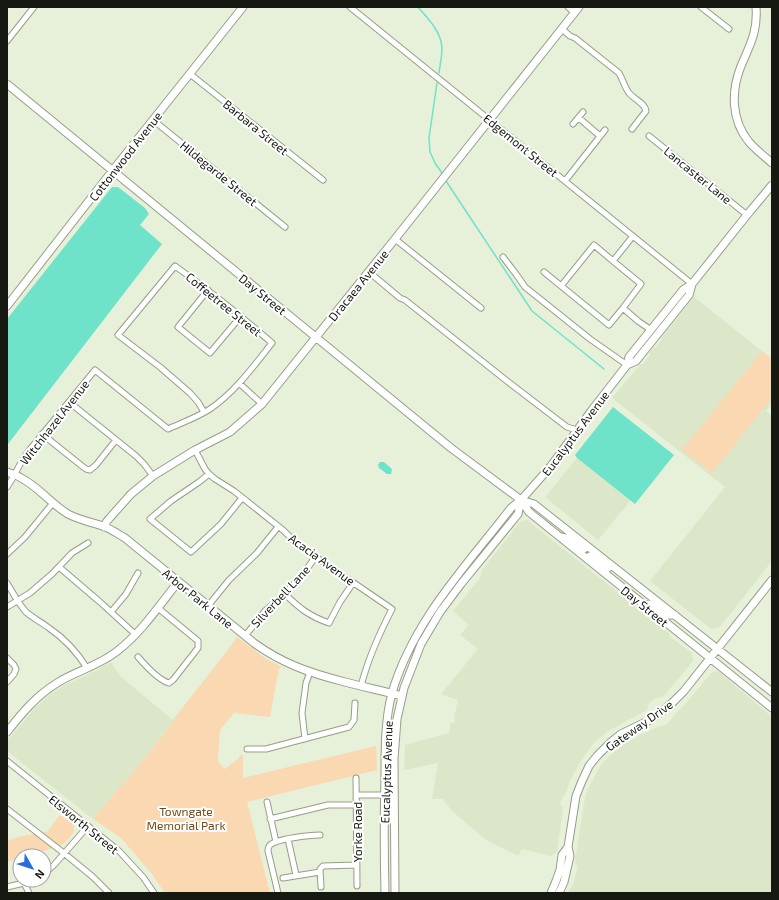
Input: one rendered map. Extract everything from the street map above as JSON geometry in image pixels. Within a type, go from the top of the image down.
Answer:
[{"type":"main road","name":"Cottonwood Avenue","points":[[7,306],[243,7]]},
{"type":"main road","points":[[756,7],[754,35],[736,79],[734,107],[738,122],[748,140],[772,163]]},
{"type":"main road","name":"Dracaea Avenue","points":[[104,527],[107,521],[131,494],[153,476],[196,450],[230,432],[262,404],[577,10]]},
{"type":"main road","name":"Day Street","points":[[7,84],[451,448],[521,500],[534,504],[772,692]]},
{"type":"main road","name":"Eucalyptus Avenue","points":[[385,893],[384,795],[387,726],[392,694],[413,641],[432,610],[460,572],[511,508],[521,500],[551,466],[627,365],[629,357],[683,290],[692,284],[772,185]]},
{"type":"main road","name":"Eucalyptus Avenue","points":[[627,365],[636,361],[661,330],[688,295],[692,284]]},
{"type":"main road","name":"Arbor Park Lane","points":[[7,472],[26,481],[65,512],[78,519],[104,527],[124,538],[245,636],[273,656],[293,666],[310,672],[402,696]]},
{"type":"main road","name":"Day Street","points":[[521,500],[529,512],[559,537],[772,708]]},
{"type":"main road","name":"Eucalyptus Avenue","points":[[395,893],[393,798],[394,759],[396,727],[402,696],[421,644],[440,612],[518,514],[521,500]]},
{"type":"main road","points":[[471,572],[471,566],[484,548],[492,532]]},
{"type":"main road","points":[[559,537],[570,539],[584,549],[587,546]]},
{"type":"main road","points":[[587,559],[591,556],[606,567],[619,572]]},
{"type":"main road","points":[[440,612],[445,599],[458,582],[460,572]]},
{"type":"main road","name":"Gateway Drive","points":[[559,893],[570,856],[568,847],[576,796],[589,766],[611,742],[622,734],[654,717],[672,703],[684,691],[772,580]]},
{"type":"main road","points":[[7,732],[36,698],[62,680],[100,662],[125,645],[158,608],[178,582]]},
{"type":"main road","points":[[645,606],[649,604],[666,615],[675,616]]},
{"type":"main road","points":[[385,753],[389,759],[390,791],[393,798]]},
{"type":"main road","points":[[384,795],[390,799],[390,818],[394,820]]},
{"type":"main road","name":"Gateway Drive","points":[[551,893],[560,870],[562,855],[568,847]]},
{"type":"street","points":[[7,41],[34,7]]},
{"type":"street","name":"Edgemont Street","points":[[350,7],[692,284]]},
{"type":"street","points":[[568,7],[577,10]]},
{"type":"street","points":[[701,7],[729,29]]},
{"type":"street","points":[[562,29],[619,74],[624,80],[629,93],[646,109],[632,129]]},
{"type":"street","name":"Barbara Street","points":[[190,74],[323,180]]},
{"type":"street","points":[[573,124],[583,112]]},
{"type":"street","points":[[578,118],[600,136]]},
{"type":"street","name":"Hildegarde Street","points":[[153,120],[285,227]]},
{"type":"street","points":[[565,181],[605,130]]},
{"type":"street","name":"Lancaster Lane","points":[[649,136],[747,215]]},
{"type":"street","points":[[613,261],[633,236]]},
{"type":"street","points":[[395,239],[481,308]]},
{"type":"street","points":[[544,272],[608,325],[641,284],[594,245],[561,286]]},
{"type":"street","points":[[503,258],[525,287],[590,339],[627,365]]},
{"type":"street","name":"Coffeetree Street","points":[[204,412],[190,393],[160,367],[118,335],[175,266],[241,316],[272,344]]},
{"type":"street","points":[[369,272],[506,381],[567,427],[577,430]]},
{"type":"street","points":[[208,290],[178,328],[210,353],[241,316]]},
{"type":"street","points":[[622,308],[651,330]]},
{"type":"street","name":"Witchhazel Avenue","points":[[7,487],[22,460],[95,370],[168,429],[204,412],[217,404],[239,383],[272,344]]},
{"type":"street","points":[[239,383],[262,404]]},
{"type":"street","points":[[69,402],[140,460],[153,476]]},
{"type":"street","points":[[42,434],[86,469],[90,470],[96,465],[116,440]]},
{"type":"street","name":"Acacia Avenue","points":[[196,450],[205,469],[215,479],[278,526],[301,547],[392,609],[371,654],[361,686]]},
{"type":"street","points":[[209,474],[170,501],[150,519],[191,552],[221,524],[242,498]]},
{"type":"street","points":[[7,554],[18,545],[53,503]]},
{"type":"street","points":[[208,606],[229,580],[257,553],[278,526]]},
{"type":"street","points":[[7,607],[30,593],[59,567],[72,552],[88,543]]},
{"type":"street","name":"Silverbell Lane","points":[[245,636],[265,611],[303,575],[315,557]]},
{"type":"street","points":[[59,567],[135,634]]},
{"type":"street","points":[[111,612],[126,594],[138,573]]},
{"type":"street","points":[[7,583],[22,607],[65,641],[77,653],[87,668]]},
{"type":"street","points":[[284,593],[304,611],[329,623],[340,602],[353,583]]},
{"type":"street","points":[[138,657],[150,670],[165,682],[169,683],[198,648],[198,641],[158,608]]},
{"type":"street","points":[[7,658],[14,665],[16,670],[7,682]]},
{"type":"street","points":[[305,739],[302,713],[306,683],[310,672]]},
{"type":"street","points":[[247,749],[266,748],[349,727],[354,720],[354,703]]},
{"type":"street","name":"Elsworth Street","points":[[7,761],[121,854],[144,877],[154,893]]},
{"type":"street","name":"Yorke Road","points":[[356,778],[357,886]]},
{"type":"street","points":[[356,795],[384,795]]},
{"type":"street","points":[[267,802],[276,842]]},
{"type":"street","points":[[270,819],[328,805],[357,804]]},
{"type":"street","points":[[7,808],[93,877],[109,893]]},
{"type":"street","points":[[52,868],[88,826]]},
{"type":"street","points":[[278,893],[268,851],[270,845],[288,839],[320,835]]},
{"type":"street","points":[[288,839],[296,875]]},
{"type":"street","points":[[321,887],[320,872],[323,866],[357,865]]},
{"type":"street","points":[[282,878],[320,872]]},
{"type":"shaded area","points":[[694,297],[772,359],[772,404],[766,411],[772,416],[772,561],[720,627],[711,629],[650,581],[725,487],[612,398],[641,364],[643,364],[650,355],[650,352],[656,347],[662,339],[661,338]]},
{"type":"shaded area","points":[[577,458],[631,500],[598,540],[545,497]]},
{"type":"shaded area","points":[[527,520],[670,634],[669,636],[692,653],[693,661],[663,697],[656,698],[649,703],[647,710],[608,731],[592,745],[579,764],[560,803],[563,809],[557,852],[551,856],[522,849],[518,856],[486,840],[453,812],[443,799],[432,799],[438,763],[404,770],[405,745],[449,733],[451,723],[455,723],[454,717],[458,700],[441,694],[478,649],[460,635],[469,625],[453,611],[480,578],[482,570],[519,523]]},
{"type":"shaded area","points":[[111,662],[120,676],[174,721],[93,819],[7,751],[7,741],[35,708],[52,693]]},
{"type":"shaded area","points":[[718,671],[772,717],[772,893],[568,893],[573,884],[578,866],[575,863],[586,794],[599,768],[607,758],[624,744],[657,727],[665,725],[673,718],[712,672]]},
{"type":"green space","points":[[762,351],[772,359],[772,398],[712,473],[682,450]]},
{"type":"green space","name":"Towngate Memorial Park","points":[[237,637],[265,658],[281,667],[279,669],[270,717],[234,713],[220,730],[218,759],[220,764],[225,769],[238,759],[241,754],[243,756],[243,778],[376,746],[377,770],[247,802],[270,893],[165,893],[152,874],[121,838],[93,819],[174,721],[173,720]]},
{"type":"green space","points":[[60,815],[74,825],[74,832],[65,843],[52,848],[12,848],[12,860],[7,862],[7,839],[10,840],[21,836],[47,832]]},
{"type":"water","points":[[112,187],[118,187],[145,208],[149,214],[140,225],[162,244],[8,444],[7,319]]},
{"type":"water","points":[[613,407],[674,455],[635,504],[575,455]]},
{"type":"water","points":[[380,462],[384,462],[392,469],[391,474],[387,474],[379,468],[378,465]]},
{"type":"waterway","points":[[418,7],[437,31],[441,42],[442,51],[439,73]]},
{"type":"waterway","points":[[437,83],[429,138],[430,152],[442,173]]},
{"type":"waterway","points":[[446,181],[532,311],[604,369]]}]
